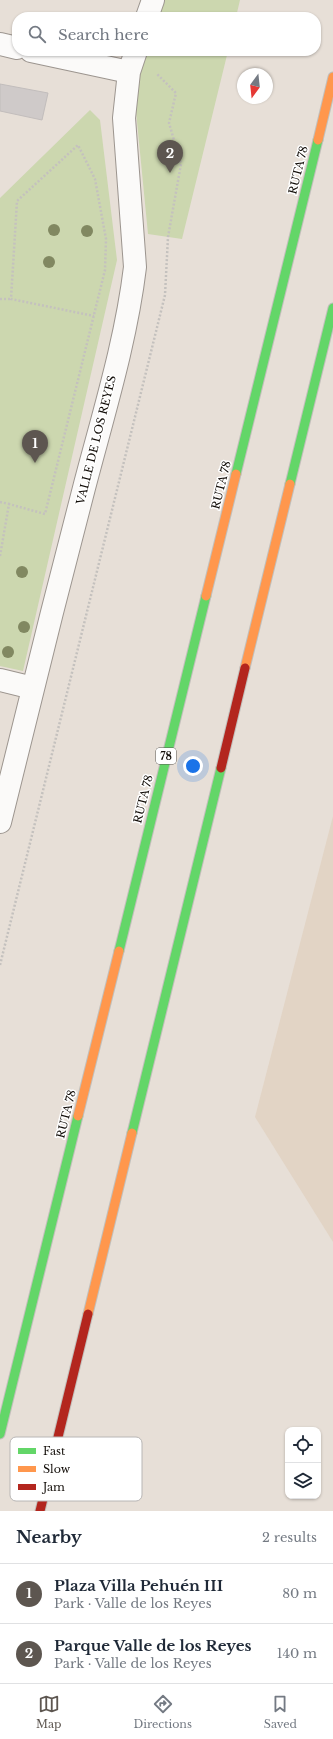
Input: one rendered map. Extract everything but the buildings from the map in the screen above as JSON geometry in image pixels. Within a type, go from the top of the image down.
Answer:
[{"type":"highway","name":"RUTA 78","points":[[0,1434],[333,77]]},
{"type":"highway","points":[[58,1437],[333,308]]},
{"type":"highway","points":[[40,1511],[42,1501]]},
{"type":"street","points":[[149,12],[153,0]]},
{"type":"street","points":[[0,44],[12,47]]},
{"type":"street","points":[[54,56],[128,72]]},
{"type":"street","name":"VALLE DE LOS REYES","points":[[0,822],[32,688],[118,354],[132,291],[135,267],[124,118],[128,72],[134,56]]},
{"type":"street","points":[[0,680],[32,688]]},
{"type":"path","points":[[158,69],[156,76],[176,93]]},
{"type":"path","points":[[0,502],[45,514],[105,270],[106,240],[95,179],[78,145],[17,201],[11,299]]},
{"type":"path","points":[[0,299],[11,299],[94,316]]},
{"type":"path","points":[[0,556],[9,504]]},
{"type":"path","points":[[0,966],[63,704]]},
{"type":"shaded area","points":[[333,816],[333,1242],[255,1117]]},
{"type":"green space","points":[[165,0],[240,0],[237,12],[161,12]]},
{"type":"green space","points":[[146,56],[227,56],[182,239],[148,234],[134,91]]},
{"type":"green space","points":[[90,110],[100,120],[117,260],[23,671],[0,666],[0,198]]},
{"type":"traffic: fast","points":[[236,474],[318,140]]},
{"type":"traffic: fast","points":[[290,484],[333,308]]},
{"type":"traffic: fast","points":[[119,951],[206,596]]},
{"type":"traffic: fast","points":[[132,1133],[221,768]]},
{"type":"traffic: fast","points":[[0,1434],[78,1116]]},
{"type":"traffic: slow","points":[[318,140],[333,77]]},
{"type":"traffic: slow","points":[[206,596],[236,474]]},
{"type":"traffic: slow","points":[[245,668],[290,484]]},
{"type":"traffic: slow","points":[[78,1116],[119,951]]},
{"type":"traffic: slow","points":[[88,1314],[132,1133]]},
{"type":"traffic: jam","points":[[221,768],[245,668]]},
{"type":"traffic: jam","points":[[58,1437],[88,1314]]},
{"type":"traffic: jam","points":[[40,1511],[42,1501]]},
{"type":"place","name":"Parque Valle de los Reyes","points":[[170,173]]},
{"type":"place","name":"Plaza Villa Pehuén III","points":[[35,463]]}]
